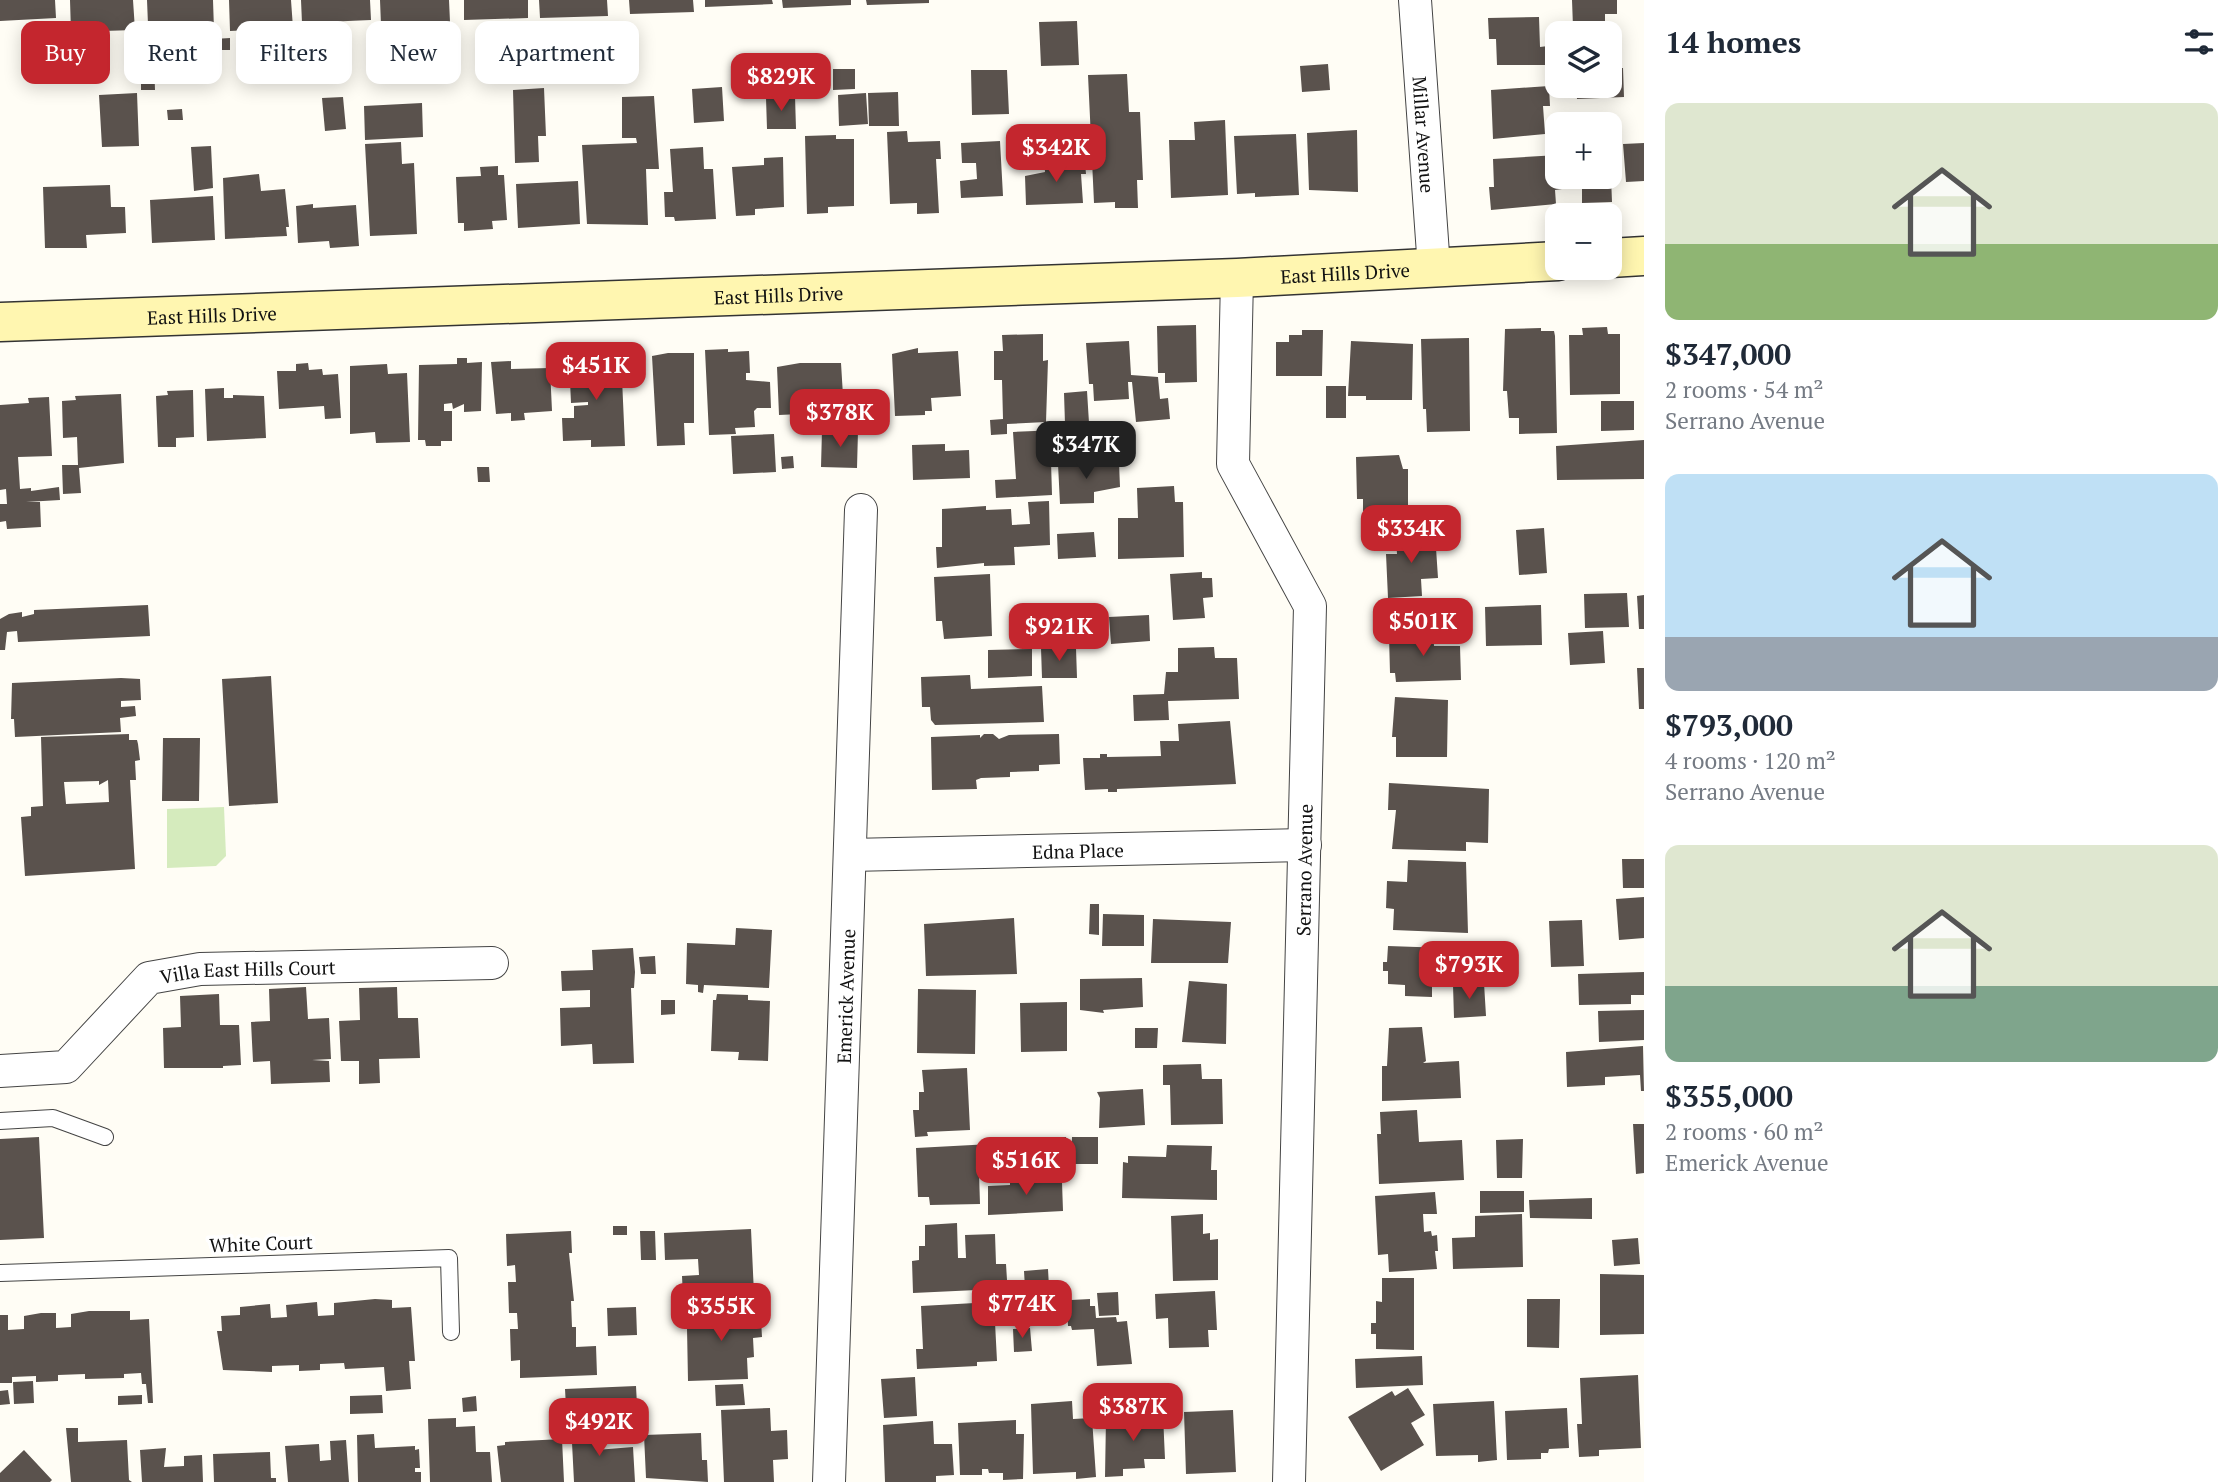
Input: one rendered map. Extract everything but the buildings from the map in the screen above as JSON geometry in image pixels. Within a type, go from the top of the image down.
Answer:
[{"type":"street","name":"Millar Avenue","points":[[1415,0],[1434,268]]},
{"type":"street","points":[[1622,257],[1644,256]]},
{"type":"street","name":"East Hills Drive","points":[[0,322],[1237,278],[1545,262]]},
{"type":"street","name":"Serrano Avenue","points":[[1237,278],[1233,464],[1310,606],[1289,1482]]},
{"type":"street","name":"Emerick Avenue","points":[[829,1482],[861,510]]},
{"type":"street","name":"Edna Place","points":[[850,855],[1305,845]]},
{"type":"street","name":"Villa East Hills Court","points":[[0,1071],[66,1067],[149,978],[200,969],[492,963]]},
{"type":"lane","points":[[0,1121],[53,1118],[105,1137]]},
{"type":"lane","name":"White Court","points":[[0,1273],[449,1258],[451,1332]]},
{"type":"green space","points":[[224,807],[226,856],[216,866],[167,868],[167,809]]}]
